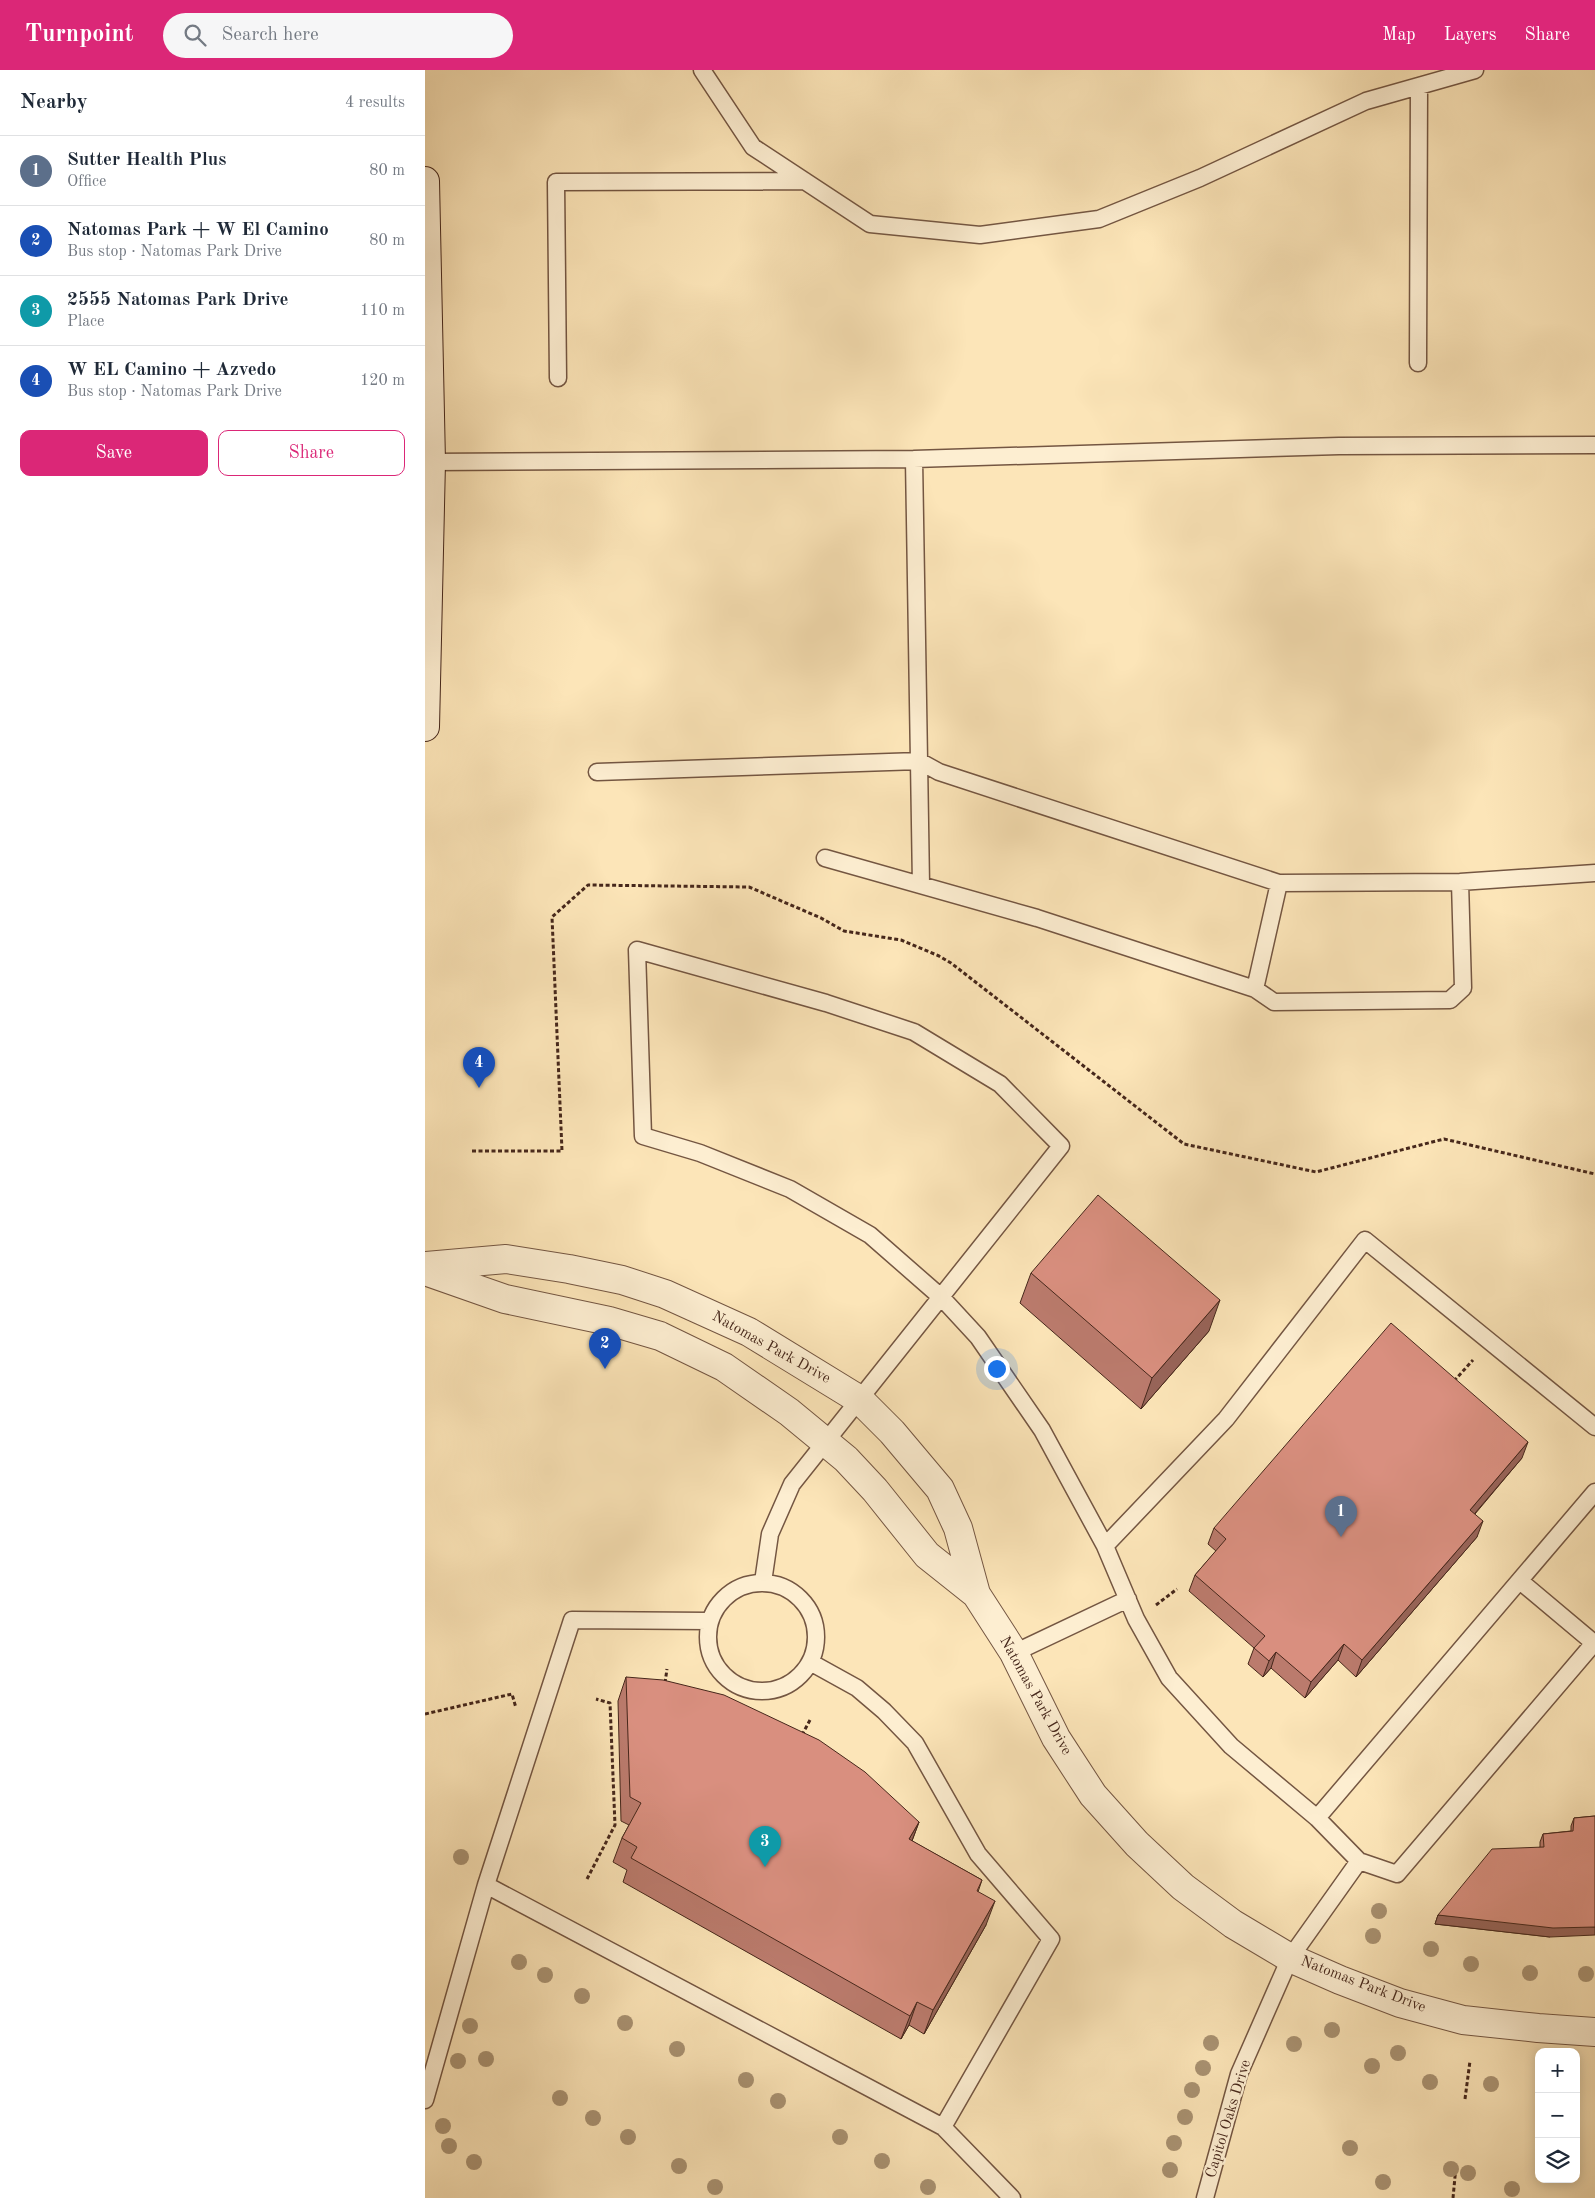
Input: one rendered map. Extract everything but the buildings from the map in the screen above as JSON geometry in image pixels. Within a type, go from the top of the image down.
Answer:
[{"type":"street","points":[[425,182],[431,462],[425,727]]},
{"type":"street","name":"Natomas Park Drive","points":[[425,1266],[506,1259],[622,1280],[665,1294],[749,1332],[860,1400],[892,1432],[941,1489],[959,1528],[976,1594],[1014,1653],[1056,1738],[1093,1794],[1137,1844],[1183,1888],[1233,1924],[1290,1958],[1400,2003],[1463,2020],[1595,2032]]},
{"type":"street","name":"Natomas Park Drive","points":[[425,1271],[505,1299],[574,1313],[660,1336],[724,1367],[783,1408],[827,1442],[875,1490],[927,1555],[976,1594]]},
{"type":"lane","points":[[702,70],[753,147],[870,224],[980,235],[1099,220],[1200,178],[1366,101],[1475,70]]},
{"type":"lane","points":[[1417,363],[1419,86]]},
{"type":"lane","points":[[558,378],[556,182],[805,181]]},
{"type":"lane","points":[[431,462],[914,459],[1339,446],[1595,445]]},
{"type":"lane","points":[[914,459],[921,885]]},
{"type":"lane","points":[[597,772],[919,761],[939,772],[1279,883],[1460,882],[1595,873]]},
{"type":"lane","points":[[825,858],[1037,918],[1255,988],[1274,1002],[1450,1000],[1463,988],[1460,882]]},
{"type":"lane","points":[[1255,988],[1279,883]]},
{"type":"lane","points":[[763,1582],[770,1534],[792,1484],[827,1442],[860,1400],[941,1298],[1061,1146],[1000,1084],[914,1032],[826,1003],[637,950],[643,1136],[700,1153],[790,1189],[870,1235],[941,1298],[978,1337],[1041,1430],[1105,1546],[1127,1599],[1169,1678],[1231,1746],[1317,1818],[1359,1860],[1397,1874],[1594,1643],[1521,1582]]},
{"type":"lane","points":[[1105,1546],[1225,1419],[1365,1240],[1595,1427]]},
{"type":"lane","points":[[1317,1818],[1521,1582],[1595,1492]]},
{"type":"lane","points":[[763,1582],[779,1584],[793,1592],[808,1609],[816,1631],[815,1646],[810,1662],[800,1676],[785,1686],[768,1691],[750,1690],[734,1683],[720,1672],[711,1656],[707,1639],[709,1621],[717,1605],[729,1592],[745,1584],[763,1582]]},
{"type":"lane","points":[[1014,1653],[1127,1599]]},
{"type":"lane","points":[[425,2100],[486,1885],[572,1620],[709,1621]]},
{"type":"lane","points":[[810,1662],[857,1688],[884,1711],[915,1743],[978,1854],[1051,1939],[943,2128]]},
{"type":"lane","name":"Capitol Oaks Drive","points":[[1205,2198],[1239,2074],[1290,1958],[1359,1860]]},
{"type":"lane","points":[[486,1885],[943,2128],[1012,2198]]},
{"type":"path","points":[[472,1152],[563,1151],[553,917],[588,885],[749,887],[821,918],[844,931],[901,940],[951,963],[1183,1144],[1316,1172],[1444,1139],[1595,1174]]},
{"type":"path","points":[[1452,1382],[1479,1354]]},
{"type":"path","points":[[1156,1605],[1177,1589]]},
{"type":"path","points":[[664,1687],[667,1669]]},
{"type":"path","points":[[425,1714],[512,1694],[515,1708],[522,1707]]},
{"type":"path","points":[[587,1878],[615,1825],[610,1703],[596,1699]]},
{"type":"path","points":[[801,1738],[810,1720]]},
{"type":"path","points":[[1465,2099],[1470,2061]]},
{"type":"path","points":[[1453,2198],[1456,2166]]},
{"type":"place","name":"W EL Camino + Azvedo","points":[[479,1088]]},
{"type":"place","name":"Natomas Park + W El Camino","points":[[605,1369]]},
{"type":"place","name":"Sutter Health Plus","points":[[1341,1537]]},
{"type":"place","name":"2555 Natomas Park Drive","points":[[765,1867]]}]
